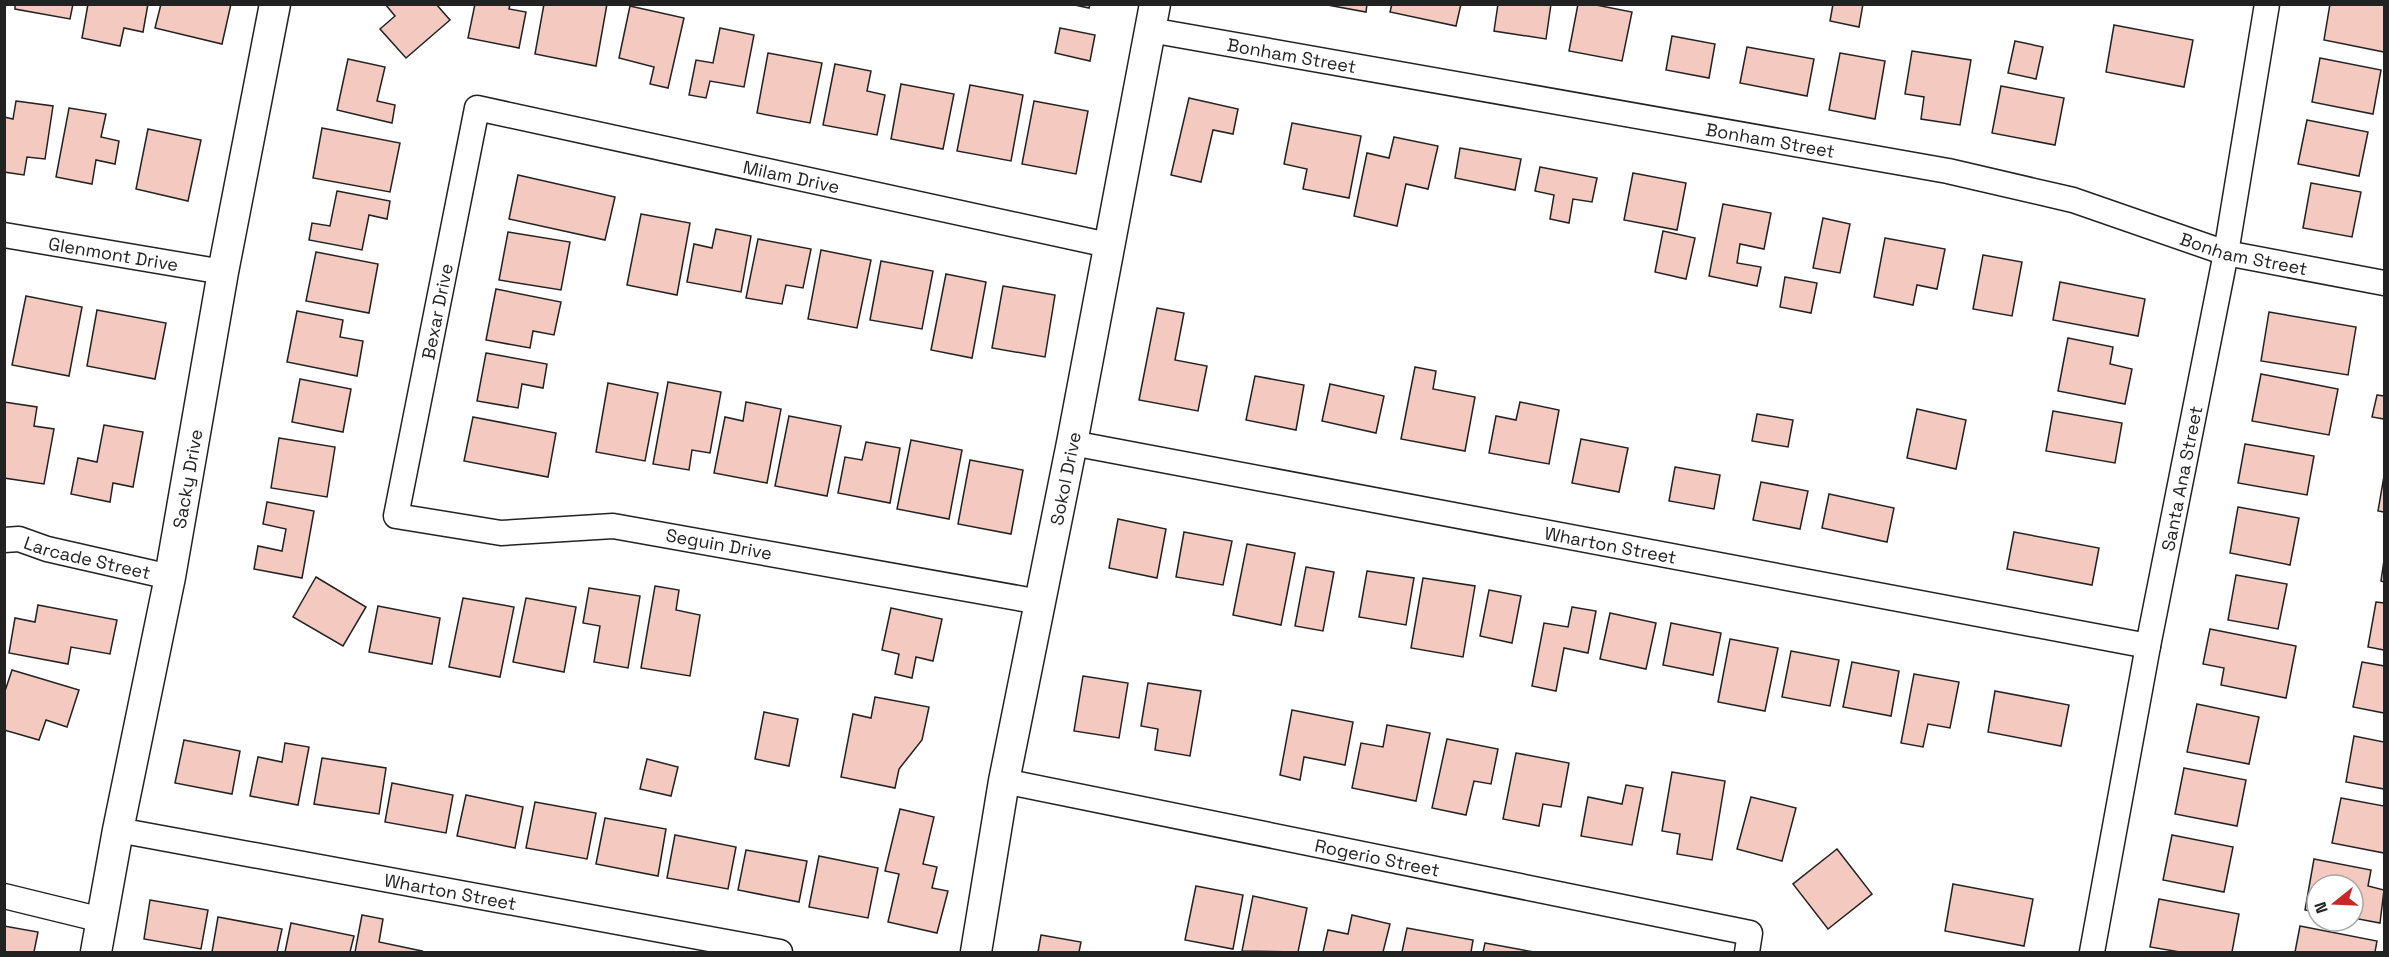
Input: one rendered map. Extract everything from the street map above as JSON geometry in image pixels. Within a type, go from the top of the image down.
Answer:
[{"type":"street","name":"Sacky Drive","points":[[96,952],[118,830],[170,577],[223,272],[275,4]]},
{"type":"street","name":"Santa Ana Street","points":[[2092,952],[2148,646],[2226,253],[2267,4]]},
{"type":"street","name":"Bonham Street","points":[[1152,17],[1948,171],[2073,201],[2226,253],[2385,283]]},
{"type":"street","name":"Sokol Drive","points":[[976,952],[1004,781],[1152,17]]},
{"type":"street","name":"Milam Drive","points":[[477,108],[1108,245]]},
{"type":"street","name":"Bexar Drive","points":[[396,516],[477,108]]},
{"type":"street","name":"Glenmont Drive","points":[[4,235],[223,272]]},
{"type":"street","name":"Wharton Street","points":[[1071,443],[2148,646]]},
{"type":"street","name":"Seguin Drive","points":[[396,516],[501,533],[613,526],[1040,602]]},
{"type":"street","name":"Larcade Street","points":[[4,540],[19,539],[47,549],[170,577]]},
{"type":"street","name":"Rogerio Street","points":[[1004,781],[1749,943]]},
{"type":"street","name":"Wharton Street","points":[[118,830],[780,952]]},
{"type":"street","points":[[4,897],[102,920]]},
{"type":"building","points":[[15,4],[73,4],[70,19],[15,9]]},
{"type":"building","points":[[88,4],[148,4],[143,32],[124,28],[120,46],[82,38]]},
{"type":"building","points":[[161,4],[231,4],[222,44],[155,28]]},
{"type":"building","points":[[385,4],[436,4],[450,20],[406,58],[380,29],[395,16]]},
{"type":"building","points":[[475,4],[510,4],[509,9],[526,12],[519,48],[468,38]]},
{"type":"building","points":[[544,4],[607,4],[596,66],[535,54]]},
{"type":"building","points":[[1070,4],[1090,4],[1089,8]]},
{"type":"building","points":[[1322,4],[1367,4],[1366,12]]},
{"type":"building","points":[[1392,4],[1461,4],[1456,26],[1390,12]]},
{"type":"building","points":[[1498,4],[1551,4],[1546,39],[1494,31]]},
{"type":"building","points":[[1578,4],[1591,4],[1632,12],[1622,61],[1569,51]]},
{"type":"building","points":[[1833,4],[1863,4],[1859,27],[1830,21]]},
{"type":"building","points":[[2330,4],[2384,4],[2384,52],[2324,40]]},
{"type":"building","points":[[630,6],[684,18],[668,88],[650,84],[654,67],[619,58]]},
{"type":"building","points":[[2114,25],[2193,40],[2184,87],[2106,72]]},
{"type":"building","points":[[720,28],[754,35],[744,87],[710,81],[706,98],[689,95],[696,60],[713,63]]},
{"type":"building","points":[[1060,28],[1095,35],[1090,61],[1055,53]]},
{"type":"building","points":[[1672,36],[1715,44],[1709,78],[1666,70]]},
{"type":"building","points":[[2015,41],[2043,47],[2036,79],[2008,73]]},
{"type":"building","points":[[1747,47],[1814,59],[1807,96],[1740,83]]},
{"type":"building","points":[[1912,51],[1971,60],[1960,125],[1921,119],[1924,97],[1905,94]]},
{"type":"building","points":[[768,53],[822,63],[810,123],[757,113]]},
{"type":"building","points":[[1840,53],[1885,61],[1875,119],[1829,110]]},
{"type":"building","points":[[2320,58],[2381,70],[2373,114],[2312,102]]},
{"type":"building","points":[[348,59],[385,67],[377,101],[395,105],[392,123],[337,110]]},
{"type":"building","points":[[835,64],[871,71],[867,91],[885,95],[877,135],[823,125]]},
{"type":"building","points":[[901,84],[954,94],[943,149],[891,139]]},
{"type":"building","points":[[970,85],[1023,95],[1011,161],[957,151]]},
{"type":"building","points":[[2001,86],[2064,98],[2055,145],[1992,133]]},
{"type":"building","points":[[1189,98],[1238,109],[1233,134],[1213,130],[1201,182],[1171,175]]},
{"type":"building","points":[[16,101],[53,106],[45,159],[27,157],[24,175],[4,172],[4,117],[13,119]]},
{"type":"building","points":[[1034,101],[1088,111],[1076,174],[1022,164]]},
{"type":"building","points":[[69,108],[106,114],[101,137],[119,141],[115,164],[96,160],[92,184],[56,177]]},
{"type":"building","points":[[2307,120],[2368,132],[2359,176],[2298,164]]},
{"type":"building","points":[[1292,123],[1361,136],[1349,198],[1303,189],[1307,169],[1284,164]]},
{"type":"building","points":[[322,128],[400,143],[390,192],[313,178]]},
{"type":"building","points":[[148,129],[201,140],[188,201],[136,189]]},
{"type":"building","points":[[1394,137],[1438,146],[1428,189],[1406,184],[1397,226],[1354,216],[1367,153],[1389,158]]},
{"type":"building","points":[[1460,148],[1521,159],[1515,190],[1455,178]]},
{"type":"building","points":[[1540,167],[1597,178],[1592,202],[1573,199],[1569,223],[1550,219],[1554,195],[1535,191]]},
{"type":"building","points":[[1633,173],[1686,183],[1677,230],[1624,220]]},
{"type":"building","points":[[518,175],[615,197],[605,240],[509,219]]},
{"type":"building","points":[[2311,183],[2361,192],[2352,237],[2303,228]]},
{"type":"building","points":[[337,191],[390,201],[387,219],[369,215],[362,250],[309,240],[312,223],[330,226]]},
{"type":"building","points":[[1723,204],[1771,213],[1764,249],[1740,244],[1737,263],[1761,267],[1757,286],[1709,276]]},
{"type":"building","points":[[641,214],[690,223],[677,295],[627,285]]},
{"type":"building","points":[[1823,218],[1850,224],[1840,273],[1813,268]]},
{"type":"building","points":[[716,229],[751,236],[741,292],[687,282],[694,244],[712,248]]},
{"type":"building","points":[[1663,231],[1695,238],[1686,279],[1655,272]]},
{"type":"building","points":[[508,232],[570,242],[561,290],[499,280]]},
{"type":"building","points":[[1885,238],[1945,249],[1937,289],[1917,285],[1913,305],[1874,297]]},
{"type":"building","points":[[758,239],[811,249],[803,288],[786,285],[782,304],[746,298]]},
{"type":"building","points":[[821,250],[871,260],[857,328],[808,319]]},
{"type":"building","points":[[316,252],[378,264],[369,313],[306,301]]},
{"type":"building","points":[[1983,255],[2022,262],[2012,316],[1973,309]]},
{"type":"building","points":[[881,261],[933,271],[922,329],[870,320]]},
{"type":"building","points":[[946,274],[986,282],[972,358],[931,350]]},
{"type":"building","points":[[1785,277],[1817,283],[1811,313],[1780,307]]},
{"type":"building","points":[[2060,282],[2145,299],[2138,336],[2053,320]]},
{"type":"building","points":[[1003,286],[1055,295],[1045,357],[992,348]]},
{"type":"building","points":[[496,289],[561,302],[554,335],[533,331],[530,348],[486,340]]},
{"type":"building","points":[[26,296],[82,307],[69,376],[12,365]]},
{"type":"building","points":[[1157,308],[1184,313],[1175,360],[1207,366],[1198,411],[1139,400]]},
{"type":"building","points":[[97,310],[166,323],[155,379],[87,366]]},
{"type":"building","points":[[297,311],[343,320],[340,337],[363,341],[357,376],[287,362]]},
{"type":"building","points":[[2269,312],[2356,327],[2348,375],[2261,361]]},
{"type":"building","points":[[2068,338],[2113,347],[2110,364],[2132,369],[2125,404],[2058,391]]},
{"type":"building","points":[[486,353],[547,364],[543,388],[522,384],[518,408],[477,401]]},
{"type":"building","points":[[1415,367],[1436,371],[1433,389],[1475,397],[1465,451],[1401,439]]},
{"type":"building","points":[[2261,374],[2338,389],[2329,435],[2252,421]]},
{"type":"building","points":[[1255,376],[1304,385],[1296,430],[1246,420]]},
{"type":"building","points":[[300,379],[351,389],[343,432],[292,422]]},
{"type":"building","points":[[668,382],[721,392],[710,453],[692,450],[689,470],[653,464]]},
{"type":"building","points":[[608,383],[658,393],[645,461],[596,452]]},
{"type":"building","points":[[1330,384],[1384,396],[1376,433],[1322,421]]},
{"type":"building","points":[[2377,395],[2384,396],[2384,419],[2372,417]]},
{"type":"building","points":[[4,402],[37,407],[34,426],[54,429],[44,484],[4,478]]},
{"type":"building","points":[[746,402],[781,409],[767,483],[714,473],[725,417],[743,421]]},
{"type":"building","points":[[1520,402],[1559,410],[1549,464],[1489,453],[1496,416],[1516,420]]},
{"type":"building","points":[[1917,409],[1966,420],[1956,469],[1907,458]]},
{"type":"building","points":[[2053,411],[2122,423],[2115,463],[2046,451]]},
{"type":"building","points":[[1757,414],[1793,420],[1788,447],[1752,441]]},
{"type":"building","points":[[789,416],[841,426],[827,496],[775,486]]},
{"type":"building","points":[[473,417],[556,433],[548,477],[464,461]]},
{"type":"building","points":[[104,425],[143,432],[133,487],[113,483],[110,502],[71,494],[78,458],[97,462]]},
{"type":"building","points":[[279,438],[335,447],[327,497],[271,488]]},
{"type":"building","points":[[1581,439],[1628,448],[1619,492],[1572,483]]},
{"type":"building","points":[[911,440],[962,450],[949,519],[897,509]]},
{"type":"building","points":[[866,442],[900,448],[890,503],[838,493],[845,457],[862,460]]},
{"type":"building","points":[[2245,444],[2314,456],[2307,495],[2238,483]]},
{"type":"building","points":[[970,460],[1023,470],[1011,534],[958,524]]},
{"type":"building","points":[[1675,467],[1720,475],[1714,509],[1669,501]]},
{"type":"building","points":[[2384,476],[2384,512],[2378,511]]},
{"type":"building","points":[[1761,482],[1808,491],[1800,529],[1753,520]]},
{"type":"building","points":[[1829,494],[1894,508],[1887,542],[1822,528]]},
{"type":"building","points":[[267,502],[314,511],[302,578],[254,569],[258,546],[282,551],[286,529],[263,524]]},
{"type":"building","points":[[2238,507],[2299,518],[2290,565],[2230,553]]},
{"type":"building","points":[[1118,519],[1166,529],[1157,578],[1109,568]]},
{"type":"building","points":[[1184,532],[1232,541],[1223,585],[1176,577]]},
{"type":"building","points":[[2014,532],[2099,548],[2092,585],[2007,569]]},
{"type":"building","points":[[1247,544],[1295,553],[1281,625],[1233,615]]},
{"type":"building","points":[[2384,560],[2384,582],[2381,581]]},
{"type":"building","points":[[1306,567],[1334,572],[1323,631],[1295,626]]},
{"type":"building","points":[[1367,571],[1414,578],[1406,625],[1359,617]]},
{"type":"building","points":[[2236,575],[2287,584],[2278,629],[2228,620]]},
{"type":"building","points":[[316,577],[366,607],[343,646],[293,617]]},
{"type":"building","points":[[1423,578],[1475,586],[1463,657],[1411,648]]},
{"type":"building","points":[[655,586],[679,590],[676,610],[700,615],[690,676],[641,668]]},
{"type":"building","points":[[589,588],[640,596],[628,668],[594,662],[600,626],[583,623]]},
{"type":"building","points":[[1489,590],[1521,596],[1512,643],[1480,636]]},
{"type":"building","points":[[463,598],[514,607],[500,677],[449,667]]},
{"type":"building","points":[[526,598],[576,607],[564,672],[513,662]]},
{"type":"building","points":[[2376,602],[2384,603],[2384,650],[2368,647]]},
{"type":"building","points":[[38,605],[117,620],[110,654],[71,647],[68,664],[9,653],[15,618],[35,622]]},
{"type":"building","points":[[378,606],[440,618],[432,664],[369,652]]},
{"type":"building","points":[[1572,607],[1596,611],[1588,653],[1564,648],[1556,691],[1532,686],[1544,623],[1568,627]]},
{"type":"building","points":[[891,608],[942,619],[933,661],[916,657],[912,678],[895,674],[899,654],[882,650]]},
{"type":"building","points":[[1610,613],[1656,623],[1646,669],[1600,659]]},
{"type":"building","points":[[1671,623],[1721,633],[1713,675],[1663,665]]},
{"type":"building","points":[[2210,629],[2296,646],[2286,698],[2221,685],[2224,668],[2203,664]]},
{"type":"building","points":[[1730,639],[1778,648],[1765,711],[1718,702]]},
{"type":"building","points":[[1791,651],[1839,660],[1830,706],[1782,697]]},
{"type":"building","points":[[1852,662],[1899,671],[1891,716],[1843,707]]},
{"type":"building","points":[[2362,662],[2384,666],[2384,713],[2353,707]]},
{"type":"building","points":[[12,670],[79,690],[67,727],[46,720],[39,740],[4,730],[4,694]]},
{"type":"building","points":[[1914,674],[1959,682],[1950,728],[1928,724],[1923,747],[1901,743]]},
{"type":"building","points":[[1083,676],[1128,683],[1119,738],[1074,731]]},
{"type":"building","points":[[1148,683],[1201,691],[1190,756],[1155,750],[1158,729],[1141,726]]},
{"type":"building","points":[[1995,691],[2069,705],[2061,746],[1988,732]]},
{"type":"building","points":[[875,697],[929,707],[922,740],[899,769],[895,788],[841,777],[853,714],[871,718]]},
{"type":"building","points":[[2197,704],[2259,717],[2249,764],[2187,752]]},
{"type":"building","points":[[1292,710],[1353,722],[1345,765],[1304,757],[1300,780],[1280,775]]},
{"type":"building","points":[[764,712],[798,719],[789,766],[755,759]]},
{"type":"building","points":[[1387,725],[1430,733],[1416,801],[1352,788],[1361,743],[1383,747]]},
{"type":"building","points":[[2354,736],[2384,742],[2384,789],[2346,782]]},
{"type":"building","points":[[1447,739],[1498,749],[1491,784],[1474,781],[1466,815],[1432,808]]},
{"type":"building","points":[[184,740],[240,751],[232,794],[175,783]]},
{"type":"building","points":[[285,743],[309,747],[298,805],[250,796],[258,757],[282,762]]},
{"type":"building","points":[[1516,753],[1569,763],[1561,807],[1543,804],[1539,826],[1503,819]]},
{"type":"building","points":[[322,758],[386,768],[379,814],[314,804]]},
{"type":"building","points":[[647,759],[678,767],[671,796],[640,789]]},
{"type":"building","points":[[2184,768],[2246,780],[2237,826],[2175,814]]},
{"type":"building","points":[[1672,772],[1725,781],[1712,860],[1677,854],[1680,834],[1662,831]]},
{"type":"building","points":[[392,783],[453,795],[446,833],[385,822]]},
{"type":"building","points":[[1626,785],[1643,788],[1632,845],[1581,836],[1588,797],[1622,804]]},
{"type":"building","points":[[466,795],[523,807],[515,848],[457,836]]},
{"type":"building","points":[[1751,797],[1796,808],[1782,861],[1737,849]]},
{"type":"building","points":[[2341,798],[2384,806],[2384,853],[2332,843]]},
{"type":"building","points":[[535,802],[596,813],[587,859],[526,848]]},
{"type":"building","points":[[900,809],[934,817],[923,864],[937,867],[932,888],[948,891],[937,933],[888,922],[899,874],[885,871]]},
{"type":"building","points":[[605,818],[666,829],[658,876],[596,864]]},
{"type":"building","points":[[675,835],[736,847],[728,889],[667,878]]},
{"type":"building","points":[[2172,835],[2233,847],[2224,892],[2163,880]]},
{"type":"building","points":[[1837,849],[1872,894],[1828,929],[1793,884]]},
{"type":"building","points":[[746,850],[807,861],[799,902],[738,890]]},
{"type":"building","points":[[819,856],[878,868],[868,918],[809,907]]},
{"type":"building","points":[[2314,859],[2371,870],[2368,886],[2384,890],[2380,923],[2365,920],[2365,873],[2312,873]]},
{"type":"building","points":[[1953,884],[2033,899],[2024,946],[1945,931]]},
{"type":"building","points":[[1196,886],[1243,895],[1233,949],[1185,940]]},
{"type":"building","points":[[1253,896],[1307,908],[1298,952],[1242,951]]},
{"type":"building","points":[[2159,899],[2239,914],[2232,952],[2180,952],[2150,947]]},
{"type":"building","points":[[150,900],[208,910],[201,949],[144,939]]},
{"type":"building","points":[[362,915],[383,919],[379,942],[422,951],[355,952]]},
{"type":"building","points":[[1352,915],[1390,924],[1383,952],[1323,952],[1328,930],[1348,934]]},
{"type":"building","points":[[218,917],[282,929],[277,952],[212,952]]},
{"type":"building","points":[[291,923],[354,936],[350,952],[285,952]]},
{"type":"building","points":[[4,926],[38,932],[34,952],[4,952]]},
{"type":"building","points":[[2300,926],[2305,927],[2305,933],[2336,933],[2377,941],[2375,952],[2295,952]]},
{"type":"building","points":[[1407,928],[1473,940],[1471,952],[1402,952]]},
{"type":"building","points":[[1041,935],[1081,942],[1079,952],[1038,952]]},
{"type":"building","points":[[1485,943],[1534,952],[1483,952]]}]
